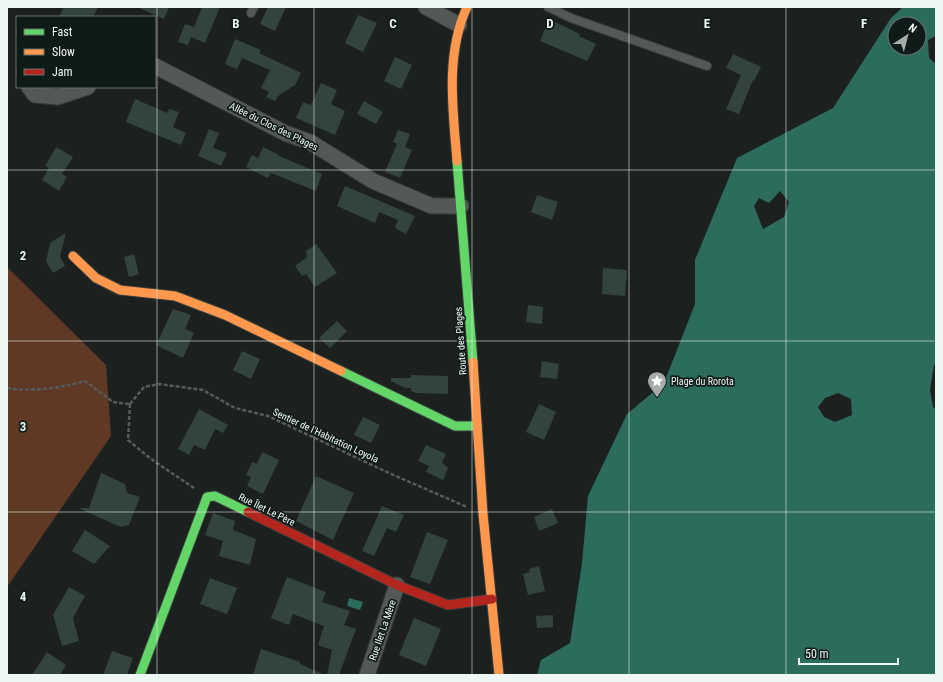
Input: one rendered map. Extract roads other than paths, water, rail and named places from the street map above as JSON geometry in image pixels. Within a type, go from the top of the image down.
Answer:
[{"type":"street","points":[[426,7],[459,25]]},
{"type":"street","name":"Route des Plages","points":[[467,7],[459,25],[453,64],[452,103],[484,514],[499,675]]},
{"type":"street","name":"Allée du Clos des Plages","points":[[156,67],[285,133],[310,142],[372,181],[432,206],[461,206]]},
{"type":"street","points":[[30,88],[35,95],[58,97],[85,88]]},
{"type":"street","points":[[73,256],[96,278],[120,290],[175,296],[225,315],[455,426],[477,426]]},
{"type":"street","name":"Rue Îlet Le Père","points":[[140,675],[202,507],[208,497],[215,496],[398,585],[448,605],[492,598]]},
{"type":"street","name":"Rue Ilet La Mère","points":[[367,675],[398,585]]},
{"type":"lane","points":[[548,7],[571,18],[707,66]]},
{"type":"place","name":"Plage du Rorota","points":[[657,398]]}]
